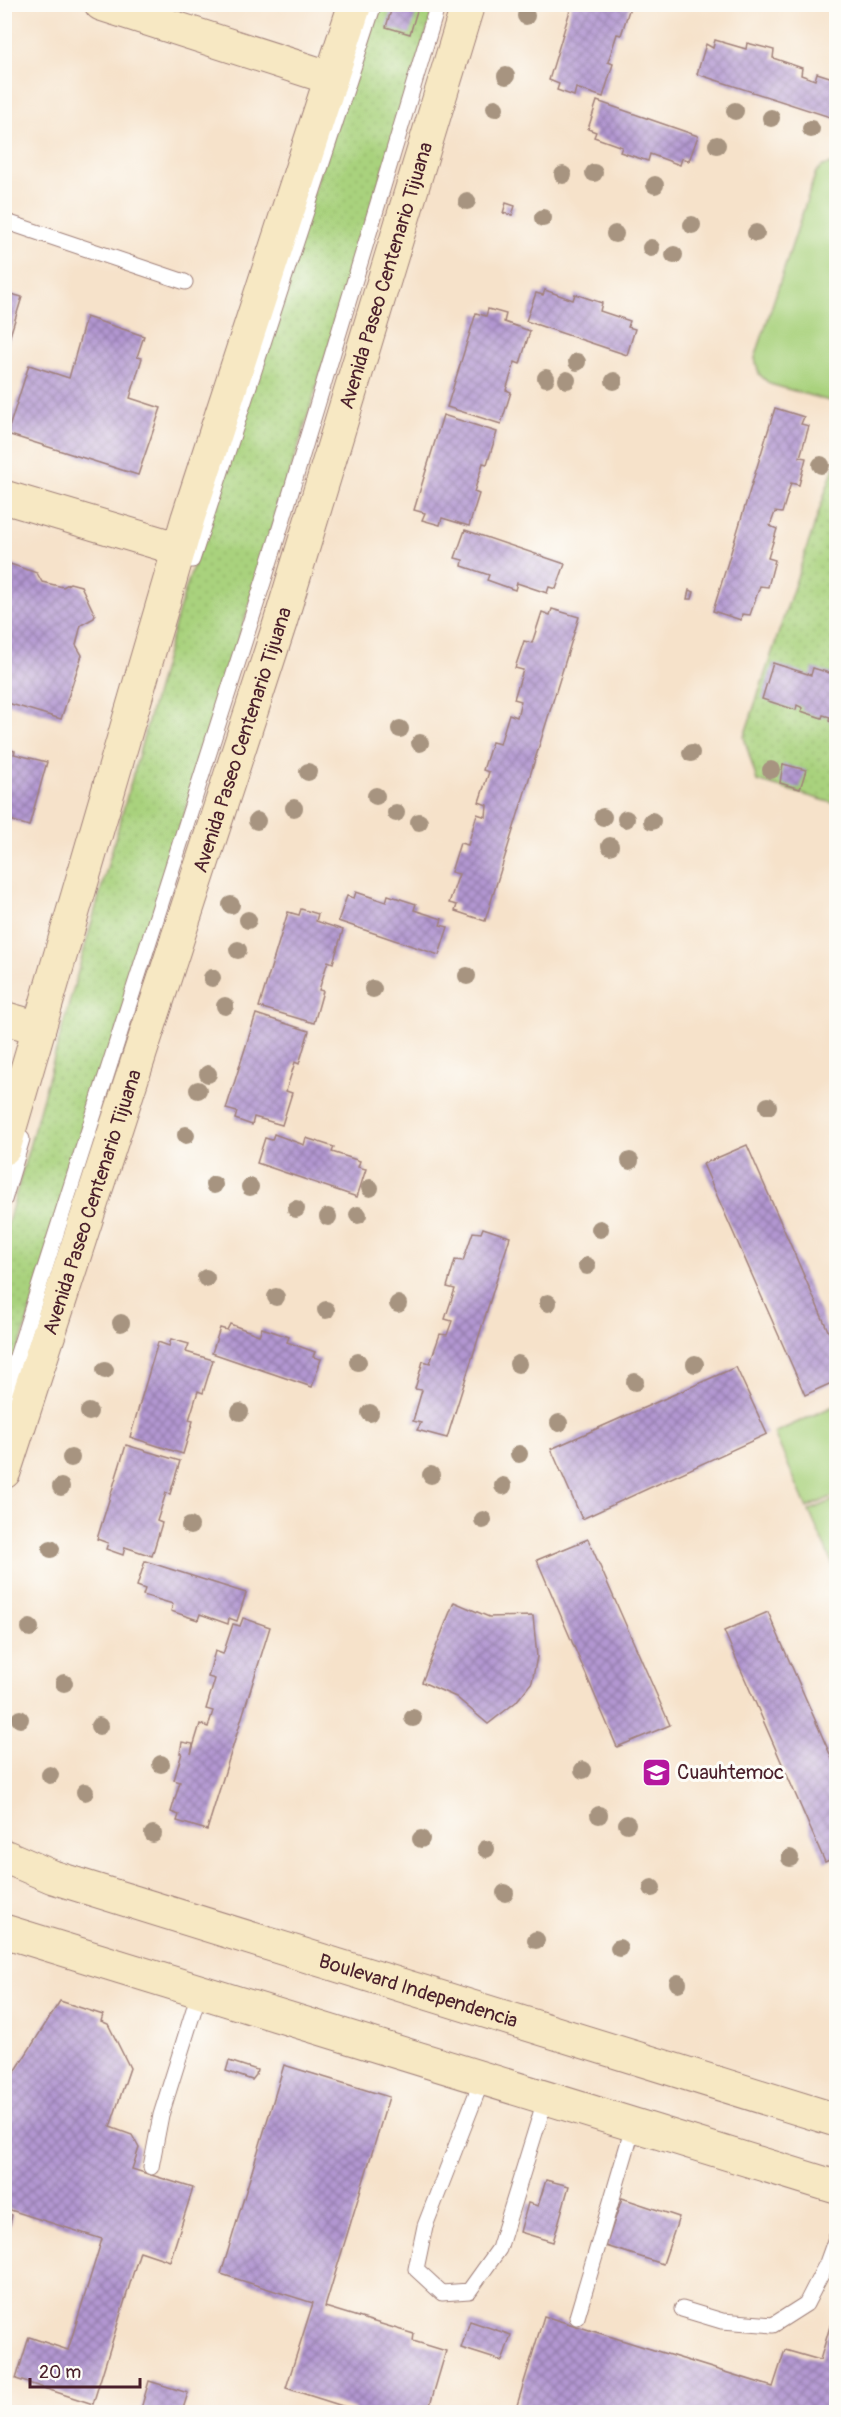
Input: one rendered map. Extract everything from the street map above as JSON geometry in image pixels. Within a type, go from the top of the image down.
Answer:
[{"type":"main road","points":[[101,4],[331,78]]},
{"type":"main road","points":[[4,1148],[179,549],[355,4]]},
{"type":"main road","name":"Avenida Paseo Centenario Tijuana","points":[[4,1472],[280,623],[468,4]]},
{"type":"main road","points":[[4,497],[179,549]]},
{"type":"main road","points":[[4,1018],[39,1028]]},
{"type":"main road","name":"Boulevard Independencia","points":[[4,1856],[52,1877],[837,2120]]},
{"type":"main road","points":[[4,1931],[837,2187]]},
{"type":"lane","points":[[4,1200],[180,595],[374,4]]},
{"type":"lane","points":[[4,1397],[275,545],[438,4]]},
{"type":"lane","points":[[4,221],[185,282]]},
{"type":"lane","points":[[151,2167],[161,2115],[200,1990]]},
{"type":"lane","points":[[483,2078],[425,2226],[416,2269],[442,2293],[469,2291],[500,2249],[546,2097]]},
{"type":"lane","points":[[577,2317],[634,2124]]},
{"type":"lane","points":[[682,2309],[722,2321],[773,2325],[806,2304],[837,2238]]},
{"type":"green space","points":[[377,5],[435,5],[5,1394],[5,1233],[179,610],[354,66]]},
{"type":"green space","points":[[836,163],[836,403],[770,384],[759,374],[755,358],[816,172],[823,166]]},
{"type":"green space","points":[[836,460],[836,804],[757,781],[744,737]]},
{"type":"green space","points":[[836,1405],[836,1495],[807,1508],[774,1433]]},
{"type":"green space","points":[[836,1499],[836,1572],[809,1511]]},
{"type":"building","points":[[393,4],[419,4],[410,34],[386,27]]},
{"type":"building","points":[[572,4],[631,4],[621,35],[617,34],[608,62],[613,64],[603,97],[576,88],[574,96],[557,90],[559,84],[549,80]]},
{"type":"building","points":[[715,40],[746,49],[747,43],[774,50],[773,58],[802,68],[801,75],[815,80],[817,73],[836,79],[836,119],[697,74],[706,44],[713,48]]},
{"type":"building","points":[[597,101],[698,136],[689,161],[682,158],[680,165],[650,154],[648,161],[620,152],[622,147],[594,137],[596,132],[588,129]]},
{"type":"building","points":[[506,203],[515,206],[512,215],[503,213]]},
{"type":"building","points":[[545,290],[573,300],[575,294],[602,303],[600,311],[630,321],[628,327],[635,329],[627,355],[526,321],[536,293],[543,295]]},
{"type":"building","points":[[4,292],[22,297],[5,352],[4,352]]},
{"type":"building","points":[[488,309],[506,314],[504,322],[530,331],[520,364],[515,362],[506,390],[511,392],[501,424],[447,407],[476,313],[486,316]]},
{"type":"building","points":[[86,317],[144,336],[137,357],[142,358],[130,398],[161,408],[138,475],[7,434],[29,365],[69,378]]},
{"type":"building","points":[[775,408],[804,417],[801,424],[809,426],[800,457],[806,458],[799,485],[791,483],[782,513],[775,512],[770,526],[777,529],[768,558],[775,560],[768,587],[760,586],[750,615],[742,614],[741,620],[713,611]]},
{"type":"building","points":[[443,415],[497,432],[487,464],[483,463],[474,492],[479,494],[469,526],[442,518],[440,525],[422,520],[425,513],[414,510]]},
{"type":"building","points":[[465,530],[565,564],[556,589],[549,587],[547,593],[517,583],[515,590],[487,580],[489,575],[462,566],[463,560],[455,558]]},
{"type":"building","points":[[4,564],[37,573],[42,582],[63,587],[70,583],[81,586],[95,615],[94,618],[81,625],[76,645],[82,655],[61,719],[4,702]]},
{"type":"building","points":[[689,590],[694,592],[692,599],[687,599]]},
{"type":"building","points":[[552,609],[579,617],[485,921],[455,911],[457,905],[449,903],[459,874],[451,872],[460,843],[468,845],[477,814],[486,817],[487,805],[479,802],[489,772],[483,770],[492,742],[500,744],[509,714],[517,717],[521,701],[514,699],[523,670],[515,668],[524,641],[532,643],[542,612],[550,615]]},
{"type":"building","points":[[773,663],[811,675],[813,668],[836,675],[836,724],[829,721],[830,717],[823,715],[822,718],[801,711],[803,708],[797,705],[796,710],[762,699]]},
{"type":"building","points":[[4,748],[15,751],[14,754],[47,762],[29,826],[4,818]]},
{"type":"building","points":[[783,764],[806,770],[800,789],[780,783]]},
{"type":"building","points":[[356,892],[386,902],[388,895],[416,904],[414,910],[442,919],[440,925],[448,927],[439,955],[338,921],[347,896],[354,898]]},
{"type":"building","points":[[301,909],[318,914],[316,921],[343,930],[333,963],[328,961],[319,990],[323,991],[314,1023],[259,1007],[288,912],[299,915]]},
{"type":"building","points":[[256,1014],[309,1031],[299,1064],[295,1062],[286,1091],[292,1093],[282,1125],[254,1117],[252,1125],[235,1119],[237,1112],[226,1109]]},
{"type":"building","points":[[274,1134],[304,1145],[306,1138],[334,1147],[332,1152],[360,1161],[358,1167],[366,1169],[357,1197],[257,1163],[265,1138],[272,1140]]},
{"type":"building","points":[[747,1145],[836,1349],[836,1381],[805,1395],[703,1164]]},
{"type":"building","points":[[483,1228],[510,1237],[447,1438],[417,1430],[421,1423],[413,1421],[422,1390],[415,1389],[423,1361],[430,1363],[440,1334],[447,1335],[452,1321],[445,1319],[455,1289],[447,1287],[455,1260],[463,1261],[473,1232],[481,1233]]},
{"type":"building","points":[[230,1324],[259,1335],[262,1328],[289,1337],[287,1342],[315,1352],[313,1357],[321,1359],[312,1387],[212,1353],[220,1328],[227,1330]]},
{"type":"building","points":[[171,1339],[189,1344],[186,1352],[213,1360],[203,1393],[198,1391],[189,1420],[193,1421],[183,1454],[130,1437],[158,1342],[169,1346]]},
{"type":"building","points":[[736,1367],[767,1434],[582,1519],[551,1449]]},
{"type":"building","points":[[126,1445],[180,1461],[170,1494],[166,1493],[157,1521],[162,1523],[152,1556],[125,1547],[123,1555],[106,1549],[108,1543],[97,1539]]},
{"type":"building","points":[[588,1539],[670,1725],[617,1747],[537,1560]]},
{"type":"building","points":[[145,1561],[246,1593],[237,1621],[229,1618],[228,1624],[200,1614],[198,1620],[171,1611],[173,1604],[143,1595],[145,1589],[137,1586]]},
{"type":"building","points":[[454,1602],[489,1617],[533,1616],[537,1657],[532,1682],[516,1702],[488,1724],[456,1697],[422,1682]]},
{"type":"building","points":[[768,1612],[836,1768],[836,1857],[825,1862],[724,1631]]},
{"type":"building","points":[[243,1618],[270,1627],[207,1830],[177,1821],[179,1815],[171,1812],[180,1782],[174,1780],[182,1753],[180,1753],[182,1742],[193,1744],[191,1754],[200,1724],[208,1727],[213,1711],[206,1709],[215,1679],[208,1677],[215,1651],[223,1654],[233,1624],[240,1626]]},
{"type":"building","points":[[60,2001],[103,2015],[101,2021],[108,2024],[130,2068],[110,2127],[132,2135],[139,2148],[132,2169],[193,2188],[170,2261],[140,2251],[93,2404],[16,2379],[29,2337],[68,2350],[102,2239],[4,2208],[4,2089]]},
{"type":"building","points":[[229,2061],[257,2070],[256,2075],[252,2080],[226,2071]]},
{"type":"building","points":[[284,2065],[389,2097],[325,2307],[414,2334],[413,2341],[446,2351],[428,2412],[354,2412],[355,2410],[286,2388],[313,2303],[221,2274]]},
{"type":"building","points":[[546,2180],[569,2186],[553,2242],[520,2232],[528,2203],[538,2206]]},
{"type":"building","points":[[622,2198],[679,2217],[663,2264],[606,2246]]},
{"type":"building","points":[[4,2212],[12,2215],[7,2236],[4,2235]]},
{"type":"building","points":[[836,2306],[836,2412],[515,2412],[544,2316],[773,2387],[785,2350],[820,2360]]},
{"type":"building","points":[[470,2321],[511,2335],[502,2361],[461,2348]]},
{"type":"building","points":[[149,2381],[188,2393],[182,2412],[140,2412]]},
{"type":"place","name":"Cuauhtemoc","points":[[656,1772]]}]
